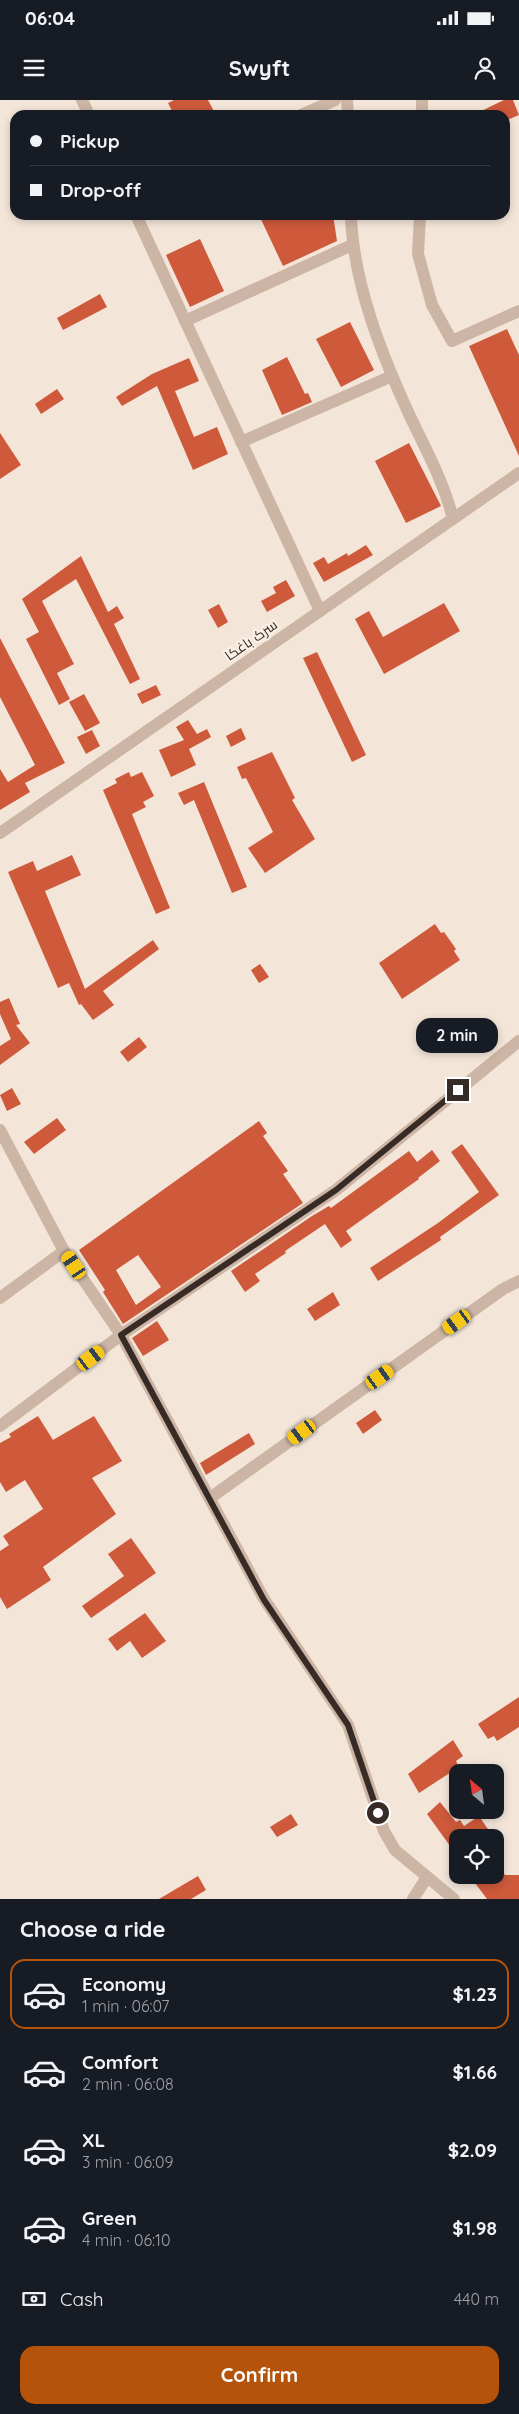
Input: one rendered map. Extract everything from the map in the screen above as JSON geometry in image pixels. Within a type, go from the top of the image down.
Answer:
[{"type":"street","points":[[312,110],[335,100]]},
{"type":"street","points":[[138,220],[320,611]]},
{"type":"street","points":[[351,220],[352,245],[379,346],[443,486],[453,519]]},
{"type":"street","points":[[420,220],[418,254],[432,305],[452,341],[519,311]]},
{"type":"street","points":[[185,321],[352,245]]},
{"type":"street","points":[[241,442],[392,376]]},
{"type":"street","name":"سرک باغکا","points":[[0,832],[519,473]]},
{"type":"street","points":[[0,1426],[121,1335],[336,1190],[519,1041]]},
{"type":"street","points":[[0,1130],[64,1251],[121,1335],[264,1600],[348,1725],[384,1831],[391,1844],[395,1850],[454,1899]]},
{"type":"street","points":[[0,1298],[64,1251]]},
{"type":"street","points":[[210,1498],[495,1295],[519,1281]]},
{"type":"street","points":[[413,1899],[427,1876]]},
{"type":"building","points":[[174,100],[208,100],[213,110],[172,110],[168,103]]},
{"type":"building","points":[[504,100],[513,100],[519,115],[510,119],[510,110],[483,110]]},
{"type":"building","points":[[261,220],[334,220],[337,241],[283,266]]},
{"type":"building","points":[[200,239],[224,291],[190,307],[166,255]]},
{"type":"building","points":[[100,294],[107,307],[63,330],[57,318]]},
{"type":"building","points":[[350,322],[374,370],[341,387],[316,339]]},
{"type":"building","points":[[507,329],[519,355],[519,456],[469,346]]},
{"type":"building","points":[[287,357],[305,394],[308,393],[312,402],[282,415],[262,370]]},
{"type":"building","points":[[189,358],[199,381],[175,391],[194,437],[217,427],[228,454],[193,470],[157,386],[122,406],[116,397],[152,374]]},
{"type":"building","points":[[57,389],[64,399],[41,414],[35,404]]},
{"type":"building","points":[[0,433],[21,465],[0,479]]},
{"type":"building","points":[[409,443],[441,506],[406,523],[375,461]]},
{"type":"building","points":[[366,545],[373,555],[324,582],[313,563],[324,557],[328,564],[347,553],[348,556]]},
{"type":"building","points":[[81,556],[108,612],[117,606],[124,618],[114,624],[140,679],[130,684],[76,579],[42,601],[74,664],[57,673],[70,699],[59,705],[26,639],[39,632],[22,599]]},
{"type":"building","points":[[286,580],[295,596],[267,612],[261,601],[276,593],[273,587]]},
{"type":"building","points":[[444,603],[460,631],[384,674],[355,619],[369,611],[383,637]]},
{"type":"building","points":[[219,604],[228,622],[218,628],[208,610]]},
{"type":"building","points":[[0,638],[65,763],[25,783],[30,792],[0,810],[0,769],[8,782],[35,765],[0,697]]},
{"type":"building","points":[[317,652],[366,755],[352,762],[303,658]]},
{"type":"building","points":[[156,685],[161,695],[142,704],[137,694]]},
{"type":"building","points":[[84,694],[100,723],[85,731],[69,702]]},
{"type":"building","points":[[188,720],[197,734],[207,729],[211,737],[189,749],[196,765],[171,777],[159,750],[184,740],[176,727]]},
{"type":"building","points":[[241,728],[246,739],[231,747],[226,736]]},
{"type":"building","points":[[92,730],[100,746],[86,754],[77,737]]},
{"type":"building","points":[[272,752],[295,798],[292,800],[315,839],[265,873],[248,848],[273,832],[246,778],[242,779],[237,767]]},
{"type":"building","points":[[129,772],[131,777],[142,772],[154,796],[143,802],[146,807],[132,814],[170,908],[156,914],[103,790],[117,783],[115,779]]},
{"type":"building","points":[[204,782],[247,887],[232,893],[194,800],[184,805],[178,793]]},
{"type":"building","points":[[72,855],[81,875],[45,891],[85,989],[153,940],[159,949],[103,991],[114,1005],[93,1020],[81,1004],[79,1005],[69,983],[58,988],[8,872],[33,861],[37,871]]},
{"type":"building","points":[[435,924],[441,933],[444,932],[456,949],[454,951],[460,960],[402,999],[379,963]]},
{"type":"building","points":[[260,964],[269,977],[259,983],[251,970]]},
{"type":"building","points":[[9,998],[20,1024],[16,1025],[30,1043],[0,1065],[0,1046],[11,1039],[0,1014],[0,1002]]},
{"type":"building","points":[[139,1037],[147,1047],[128,1062],[120,1052]]},
{"type":"building","points":[[12,1088],[21,1104],[7,1111],[0,1095]]},
{"type":"building","points":[[57,1118],[66,1130],[34,1154],[24,1142]]},
{"type":"building","points":[[259,1121],[267,1133],[263,1136],[288,1171],[283,1174],[303,1203],[123,1324],[103,1292],[105,1290],[79,1250]],"holes":[[[138,1255],[161,1287],[136,1305],[116,1270]]]},
{"type":"building","points":[[462,1144],[499,1195],[440,1237],[441,1240],[378,1281],[370,1268],[438,1223],[479,1192],[451,1152]]},
{"type":"building","points":[[432,1150],[440,1161],[419,1179],[346,1231],[352,1240],[341,1248],[325,1224],[255,1274],[260,1281],[245,1292],[231,1271],[312,1216],[329,1206],[331,1208],[409,1151],[417,1162]]},
{"type":"building","points":[[333,1292],[340,1305],[315,1321],[307,1309]]},
{"type":"building","points":[[157,1321],[169,1340],[143,1356],[132,1338]]},
{"type":"building","points":[[375,1410],[382,1420],[363,1434],[356,1423]]},
{"type":"building","points":[[38,1416],[53,1440],[94,1416],[122,1461],[92,1478],[116,1514],[43,1567],[51,1580],[7,1609],[0,1597],[0,1551],[9,1545],[3,1536],[43,1509],[25,1480],[6,1492],[0,1482],[0,1443],[11,1437],[9,1434]]},
{"type":"building","points":[[249,1433],[255,1444],[206,1475],[200,1463]]},
{"type":"building","points":[[131,1538],[156,1573],[91,1618],[82,1606],[124,1576],[108,1554]]},
{"type":"building","points":[[145,1613],[166,1641],[142,1658],[130,1641],[117,1651],[108,1639]]},
{"type":"building","points":[[519,1697],[519,1727],[497,1741],[494,1736],[488,1739],[478,1724]]},
{"type":"building","points":[[453,1740],[463,1756],[456,1761],[458,1764],[449,1764],[449,1774],[419,1793],[408,1774]]},
{"type":"building","points":[[440,1802],[449,1813],[449,1819],[454,1819],[456,1822],[460,1820],[464,1826],[474,1819],[481,1819],[488,1829],[449,1829],[449,1845],[427,1814]]},
{"type":"building","points":[[291,1814],[298,1825],[277,1837],[270,1827]]},
{"type":"building","points":[[504,1874],[519,1875],[519,1899],[487,1899],[476,1884],[504,1884]]},
{"type":"building","points":[[198,1876],[206,1890],[191,1899],[159,1899]]},
{"type":"route","points":[[378,1813],[348,1725],[264,1600],[121,1335],[336,1190],[458,1090]]}]
